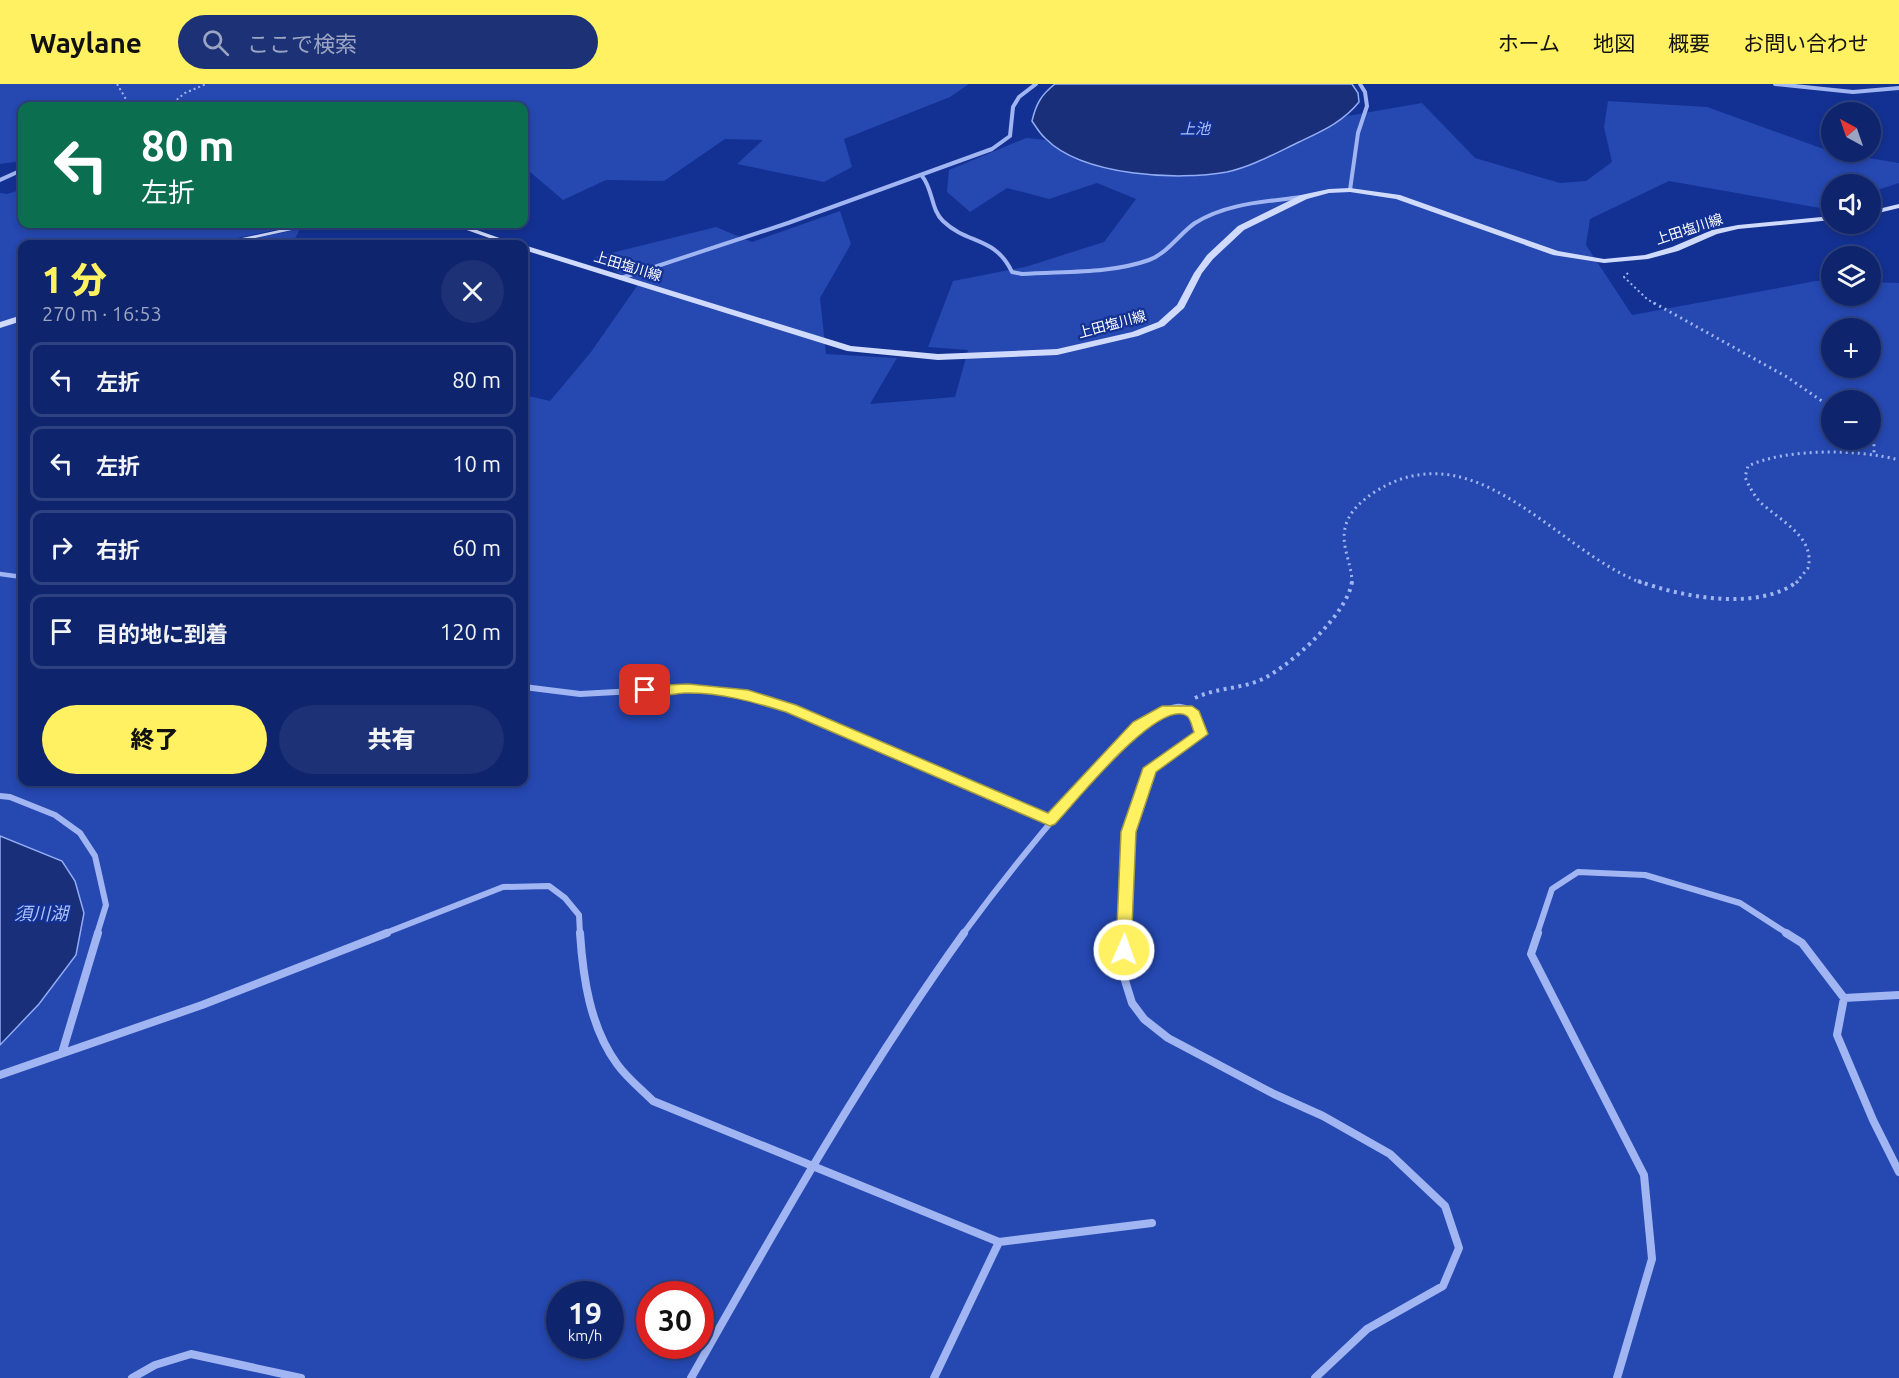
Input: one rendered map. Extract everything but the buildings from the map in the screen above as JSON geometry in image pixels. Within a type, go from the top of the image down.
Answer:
[{"type":"main road","name":"上田塩川線","points":[[528,249],[850,349],[938,357],[1057,352],[1126,337],[1161,324],[1181,306],[1198,273],[1210,257],[1241,228],[1304,197],[1350,190],[1397,197],[1523,242],[1577,257],[1604,261],[1645,257],[1675,249],[1715,232],[1738,227],[1821,219]]},
{"type":"main road","points":[[1881,210],[1899,206]]},
{"type":"main road","points":[[238,240],[296,228]]},
{"type":"main road","points":[[466,228],[500,240]]},
{"type":"main road","points":[[0,325],[18,319]]},
{"type":"street","points":[[621,278],[922,176],[992,149],[1009,140],[1013,131],[1012,111],[1018,98],[1036,84]]},
{"type":"street","points":[[1350,190],[1358,133],[1367,106],[1365,92],[1360,84]]},
{"type":"street","points":[[1775,84],[1876,93],[1899,88]]},
{"type":"street","points":[[0,180],[18,172]]},
{"type":"street","points":[[922,176],[931,185],[934,208],[944,223],[962,234],[996,246],[1006,256],[1012,272],[1022,274],[1112,266],[1151,259],[1174,244],[1194,224],[1218,212],[1304,197]]},
{"type":"street","points":[[0,574],[18,576]]},
{"type":"street","points":[[528,688],[580,694],[688,688],[748,695],[791,709],[1050,820]]},
{"type":"street","points":[[691,1378],[812,1166],[928,982],[1050,820],[1138,726],[1157,713],[1176,708],[1187,709],[1195,714],[1202,734],[1150,768],[1128,832],[1123,974],[1132,1003],[1144,1019],[1168,1038],[1274,1094],[1323,1116],[1390,1154],[1445,1206],[1459,1248],[1443,1286],[1366,1329],[1315,1378]]},
{"type":"street","points":[[0,796],[10,796],[55,815],[80,833],[95,856],[106,905],[62,1053]]},
{"type":"street","points":[[1617,1378],[1652,1259],[1644,1175],[1531,954],[1552,889],[1578,873],[1612,872],[1645,875],[1740,903],[1802,943],[1844,998],[1837,1035],[1873,1120],[1899,1172]]},
{"type":"street","points":[[0,1075],[202,1005],[503,887],[549,886],[565,898],[579,915],[583,978],[596,1020],[617,1064],[653,1101],[999,1242],[1152,1223]]},
{"type":"street","points":[[1844,998],[1899,995]]},
{"type":"street","points":[[934,1378],[999,1242]]},
{"type":"street","points":[[132,1378],[155,1365],[190,1354],[300,1378]]},
{"type":"path","points":[[117,84],[128,102]]},
{"type":"path","points":[[175,102],[185,93],[206,84]]},
{"type":"path","points":[[1645,257],[1624,277],[1633,288],[1647,299],[1787,376],[1821,400]]},
{"type":"path","points":[[1176,708],[1210,690],[1259,681],[1292,658],[1331,621],[1350,590],[1344,523],[1358,506],[1400,479],[1426,474],[1450,473],[1475,480],[1545,522],[1579,549],[1646,585],[1692,596],[1734,598],[1774,594],[1800,584],[1809,566],[1807,548],[1782,520],[1756,497],[1745,477],[1748,466],[1761,460],[1795,455],[1874,453],[1899,460]]},
{"type":"shaded area","points":[[0,84],[969,84],[950,97],[844,139],[852,167],[824,182],[737,164],[763,140],[725,139],[664,181],[606,180],[563,200],[528,171],[528,102],[18,102],[18,162],[0,164]]},
{"type":"shaded area","points":[[1608,101],[1707,107],[1821,148],[1821,162],[1881,162],[1881,160],[1899,163],[1899,183],[1881,189],[1881,174],[1821,174],[1821,208],[1669,181],[1590,219],[1586,245],[1632,315],[1816,281],[1821,281],[1821,306],[1881,306],[1881,282],[1899,283],[1899,1378],[0,1378],[0,1045],[39,1004],[76,955],[62,861],[0,836],[0,327],[18,321],[18,786],[528,786],[528,396],[550,401],[591,352],[637,286],[595,257],[716,227],[752,242],[840,211],[851,244],[820,298],[826,354],[897,358],[870,404],[955,397],[968,350],[928,347],[953,281],[1025,267],[1104,242],[1136,199],[1097,183],[1049,199],[1007,188],[970,212],[947,192],[949,170],[1026,138],[1046,140],[1074,157],[1103,168],[1161,174],[1205,175],[1229,171],[1274,154],[1347,116],[1422,103],[1475,158],[1560,183],[1586,181],[1612,162],[1604,127]]},
{"type":"shaded area","points":[[18,191],[18,228],[284,228],[228,240],[18,240],[18,317],[0,323],[0,193],[7,194]]},
{"type":"shaded area","points":[[300,229],[294,240],[245,240]]},
{"type":"water","name":"上池","points":[[1055,84],[1352,84],[1358,93],[1359,102],[1332,125],[1245,167],[1207,175],[1158,175],[1132,173],[1083,161],[1062,151],[1046,139],[1032,121],[1040,100]]},
{"type":"water","name":"須川湖","points":[[0,836],[62,861],[75,881],[84,913],[76,955],[39,1004],[0,1045]]},
{"type":"route","points":[[645,690],[688,688],[748,695],[791,709],[826,726],[1050,820],[1138,726],[1157,713],[1176,708],[1187,709],[1195,714],[1202,734],[1150,768],[1128,832],[1124,950]]}]
